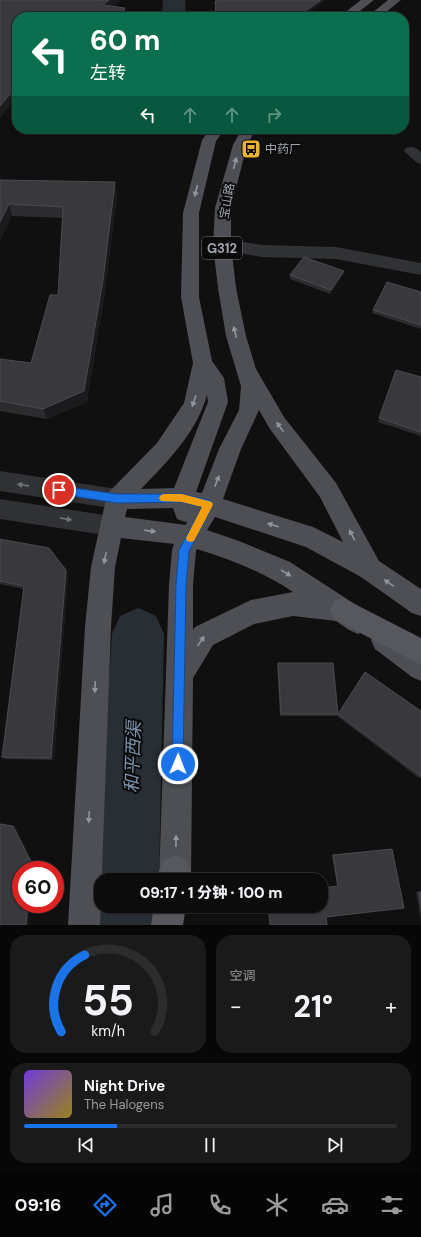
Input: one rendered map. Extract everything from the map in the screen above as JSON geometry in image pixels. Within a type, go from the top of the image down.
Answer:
[{"type":"highway","points":[[343,610],[421,652]]},
{"type":"highway","points":[[167,925],[169,913]]},
{"type":"main road","points":[[352,12],[368,0]]},
{"type":"main road","points":[[379,12],[395,0]]},
{"type":"main road","name":"G312","points":[[203,363],[190,297],[191,213],[209,140],[214,134]]},
{"type":"main road","name":"宝山路","points":[[246,134],[240,145],[223,208],[222,245],[227,288],[236,336],[246,370]]},
{"type":"main road","points":[[192,536],[182,498],[218,402],[214,378],[203,363]]},
{"type":"main road","points":[[84,925],[98,627],[103,567],[111,526],[117,498],[165,448],[182,425],[194,404],[203,363]]},
{"type":"main road","points":[[175,873],[181,585],[184,550],[209,505],[230,449],[248,410],[251,386],[246,370]]},
{"type":"main road","points":[[246,370],[277,423],[328,490],[370,570]]},
{"type":"main road","points":[[117,498],[182,498],[313,538],[370,570],[421,604]]},
{"type":"main road","points":[[111,526],[192,536],[231,549],[281,570],[343,610],[421,668]]},
{"type":"main road","points":[[180,673],[204,636],[252,612],[293,604],[343,610]]},
{"type":"main road","points":[[176,913],[176,925]]},
{"type":"street","points":[[222,245],[262,251],[336,253],[421,269]]},
{"type":"street","points":[[0,481],[117,498]]},
{"type":"street","points":[[0,509],[111,526]]},
{"type":"building","points":[[0,0],[109,0],[103,5],[125,8],[123,12],[12,12],[12,92],[0,106]]},
{"type":"building","points":[[321,0],[304,12],[216,12],[215,1]]},
{"type":"building","points":[[0,180],[115,182],[103,280],[84,391],[43,409],[0,401],[0,359],[31,363],[50,295],[58,295],[63,207],[9,204],[0,222]]},
{"type":"building","points":[[304,257],[344,271],[331,290],[290,275]]},
{"type":"building","points":[[387,282],[421,292],[421,325],[373,310]]},
{"type":"building","points":[[396,370],[421,377],[421,432],[379,418]]},
{"type":"building","points":[[0,539],[49,548],[66,570],[51,758],[2,757],[24,586],[0,581]]},
{"type":"building","points":[[278,663],[333,663],[338,714],[281,714]]},
{"type":"building","points":[[365,672],[421,711],[421,776],[338,714]]},
{"type":"building","points":[[0,824],[13,826],[30,861],[12,861],[12,913],[27,913],[26,925],[0,925]]},
{"type":"building","points":[[392,849],[404,908],[326,917],[327,925],[270,925],[269,913],[328,913],[328,887],[338,886],[333,855]]},
{"type":"building","points":[[419,892],[421,892],[421,905]]},
{"type":"waterway","name":"和平西渠","points":[[174,0],[174,12]]},
{"type":"waterway","name":"和平西渠","points":[[127,873],[138,634]]},
{"type":"waterway","name":"和平西渠","points":[[125,925],[126,913]]},
{"type":"slow traffic","points":[[164,498],[182,498],[209,505],[191,538]]},
{"type":"place","name":"中药厂","points":[[251,149]]},
{"type":"route","points":[[59,490],[117,498],[182,498],[209,505],[184,550],[181,585],[178,764]]}]
